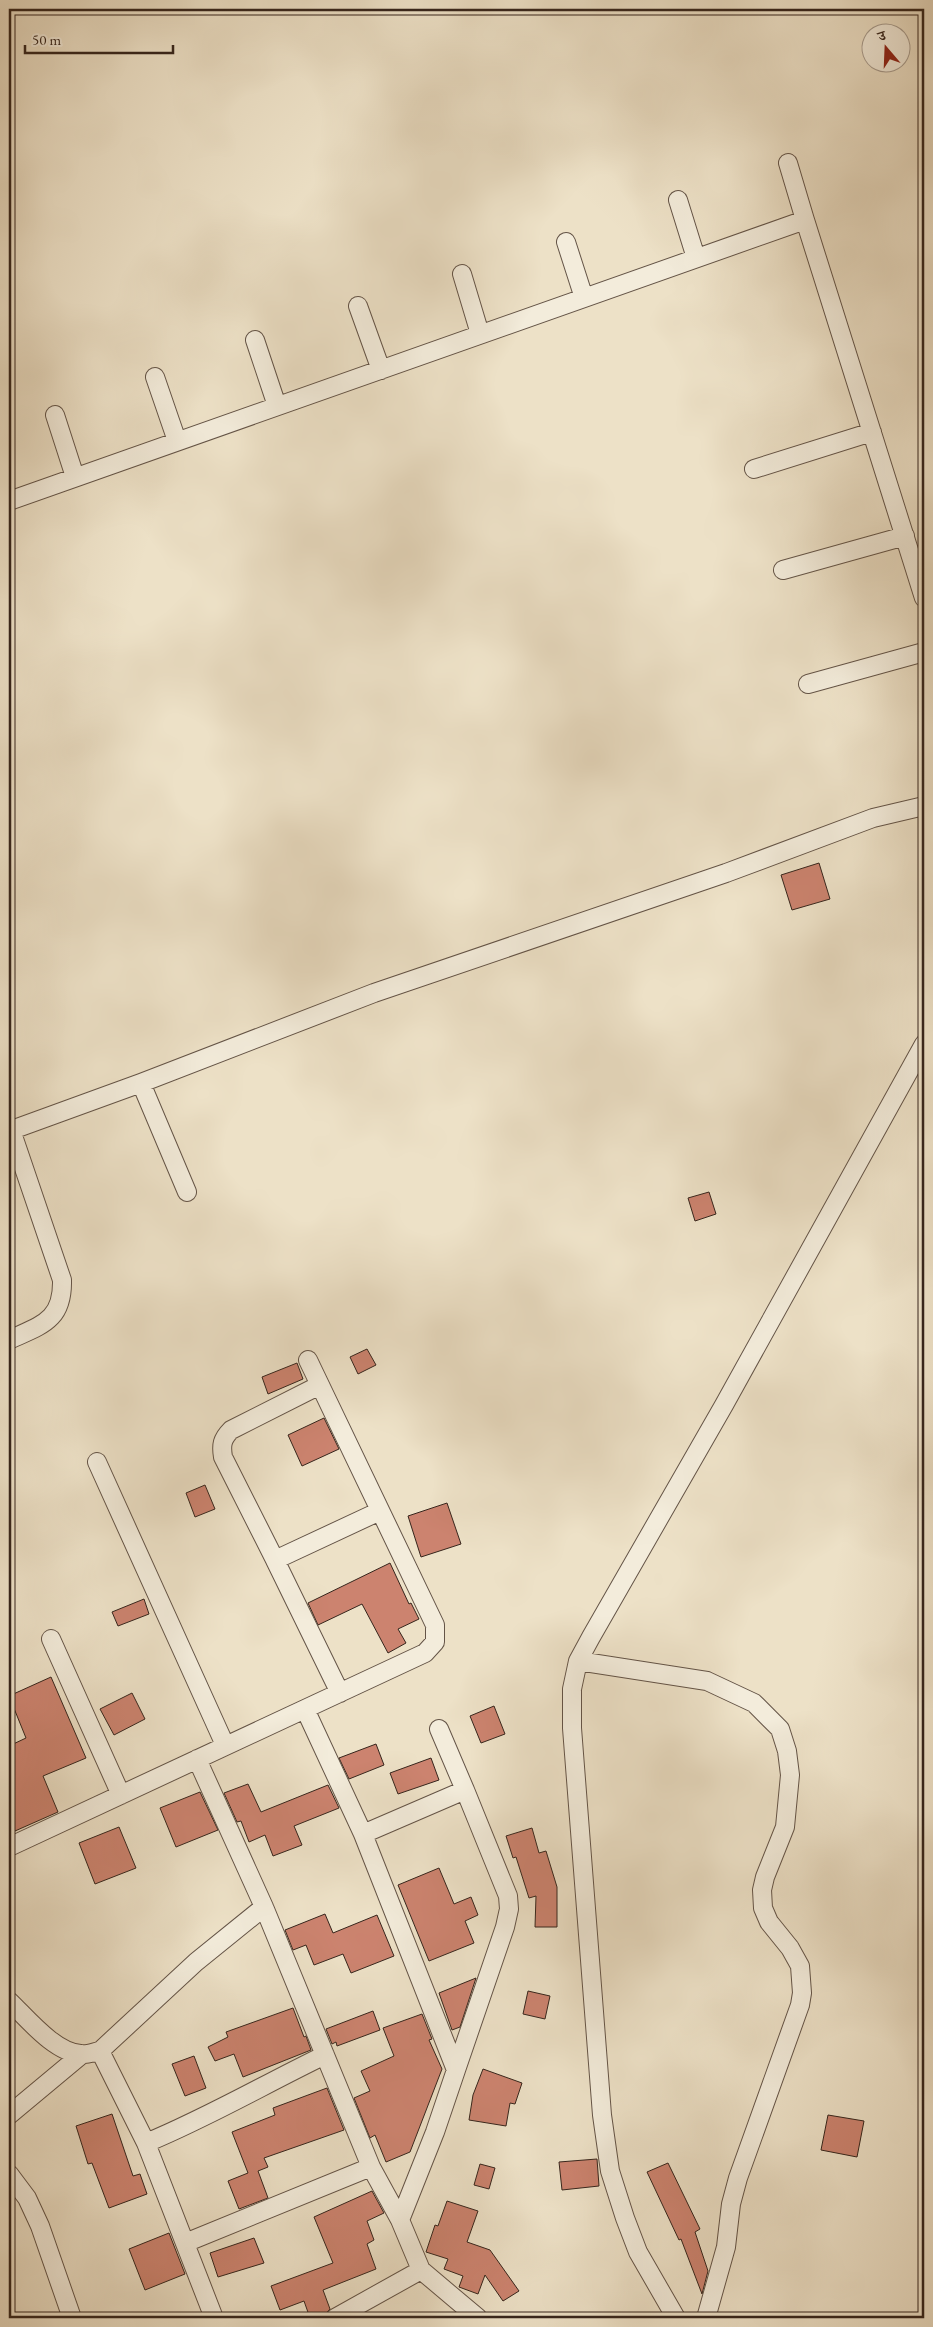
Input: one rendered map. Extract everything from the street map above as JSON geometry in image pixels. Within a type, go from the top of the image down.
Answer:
[{"type":"street","points":[[788,163],[924,598]]},
{"type":"street","points":[[678,200],[696,258]]},
{"type":"street","points":[[9,501],[805,220]]},
{"type":"street","points":[[566,242],[584,298]]},
{"type":"street","points":[[462,274],[480,334]]},
{"type":"street","points":[[358,306],[380,370]]},
{"type":"street","points":[[255,340],[278,406]]},
{"type":"street","points":[[155,377],[177,441]]},
{"type":"street","points":[[55,414],[75,478]]},
{"type":"street","points":[[754,469],[872,432]]},
{"type":"street","points":[[783,570],[905,536]]},
{"type":"street","points":[[808,684],[924,652]]},
{"type":"street","points":[[9,1340],[47,1323],[58,1310],[62,1298],[62,1280],[10,1131],[142,1083],[374,993],[726,873],[873,818],[924,806]]},
{"type":"street","points":[[676,2318],[638,2252],[610,2171],[601,2106],[572,1728],[572,1689],[578,1661],[724,1405],[924,1044]]},
{"type":"street","points":[[142,1083],[188,1192]]},
{"type":"street","points":[[10,1843],[121,1794],[425,1653],[435,1642],[435,1625],[308,1360]]},
{"type":"street","points":[[320,1385],[231,1430],[224,1438],[221,1446],[223,1457],[340,1693]]},
{"type":"street","points":[[97,1462],[225,1745]]},
{"type":"street","points":[[275,1560],[380,1512]]},
{"type":"street","points":[[50,1639],[121,1794]]},
{"type":"street","points":[[578,1661],[706,1681],[754,1703],[780,1729],[787,1751],[790,1775],[785,1827],[765,1877],[762,1890],[763,1908],[769,1922],[790,1948],[800,1966],[802,1993],[800,2005],[738,2178],[731,2204],[726,2247],[706,2318]]},
{"type":"street","points":[[305,1709],[362,1834],[456,2070]]},
{"type":"street","points":[[400,2220],[435,2132],[509,1910],[508,1896],[439,1729]]},
{"type":"street","points":[[197,1759],[264,1907],[371,2167],[400,2220],[422,2270],[478,2318]]},
{"type":"street","points":[[362,1834],[465,1790]]},
{"type":"street","points":[[9,2001],[51,2042],[67,2052],[81,2055],[100,2051],[196,1962],[264,1907]]},
{"type":"street","points":[[100,2051],[146,2143],[214,2318]]},
{"type":"street","points":[[9,2114],[81,2055]]},
{"type":"street","points":[[146,2143],[193,2124],[257,2088],[325,2055]]},
{"type":"street","points":[[185,2243],[371,2167]]},
{"type":"street","points":[[9,2174],[28,2198],[40,2226],[72,2318]]},
{"type":"street","points":[[335,2318],[422,2270]]},
{"type":"building","points":[[819,863],[830,899],[792,910],[781,875]]},
{"type":"building","points":[[709,1192],[716,1214],[695,1221],[688,1198]]},
{"type":"building","points":[[367,1349],[376,1365],[358,1374],[350,1357]]},
{"type":"building","points":[[297,1363],[303,1379],[268,1394],[262,1377]]},
{"type":"building","points":[[324,1418],[339,1449],[302,1466],[288,1435]]},
{"type":"building","points":[[205,1485],[215,1509],[195,1517],[186,1493]]},
{"type":"building","points":[[447,1503],[461,1544],[421,1557],[408,1516]]},
{"type":"building","points":[[390,1563],[409,1604],[411,1603],[419,1619],[398,1629],[406,1643],[388,1653],[362,1604],[318,1625],[308,1603]]},
{"type":"building","points":[[144,1599],[149,1614],[118,1626],[112,1612]]},
{"type":"building","points":[[51,1677],[86,1758],[43,1776],[58,1812],[15,1831],[9,1815],[9,1746],[26,1738],[9,1696]]},
{"type":"building","points":[[132,1693],[145,1719],[114,1735],[100,1709]]},
{"type":"building","points":[[494,1706],[505,1734],[481,1743],[470,1716]]},
{"type":"building","points":[[376,1744],[384,1765],[349,1779],[339,1758]]},
{"type":"building","points":[[431,1758],[439,1780],[398,1794],[390,1773]]},
{"type":"building","points":[[248,1784],[261,1812],[328,1785],[339,1808],[294,1826],[302,1845],[273,1856],[265,1835],[249,1842],[241,1821],[237,1822],[224,1793]]},
{"type":"building","points":[[200,1792],[218,1830],[176,1847],[160,1808]]},
{"type":"building","points":[[119,1827],[136,1868],[95,1884],[79,1843]]},
{"type":"building","points":[[532,1828],[539,1853],[546,1851],[557,1887],[557,1927],[535,1927],[536,1896],[529,1898],[516,1857],[513,1858],[506,1836]]},
{"type":"building","points":[[439,1868],[454,1904],[471,1897],[478,1915],[465,1921],[474,1943],[429,1961],[398,1885]]},
{"type":"building","points":[[325,1914],[333,1933],[377,1915],[394,1956],[351,1973],[343,1954],[314,1965],[306,1945],[293,1950],[285,1930]]},
{"type":"building","points":[[476,1978],[460,2027],[452,2030],[439,1993]]},
{"type":"building","points":[[528,1991],[550,1996],[545,2019],[523,2014]]},
{"type":"building","points":[[293,2008],[311,2050],[243,2077],[234,2054],[215,2061],[208,2047],[228,2037],[226,2032]]},
{"type":"building","points":[[373,2011],[380,2030],[337,2046],[336,2042],[332,2044],[326,2029]]},
{"type":"building","points":[[422,2014],[432,2039],[429,2040],[442,2069],[410,2152],[386,2162],[375,2135],[370,2138],[354,2098],[370,2091],[361,2071],[394,2056],[383,2028]]},
{"type":"building","points":[[194,2056],[206,2088],[185,2096],[172,2064]]},
{"type":"building","points":[[483,2069],[522,2083],[515,2104],[510,2103],[506,2126],[469,2120],[473,2095]]},
{"type":"building","points":[[327,2088],[344,2130],[264,2158],[268,2167],[258,2171],[268,2198],[239,2209],[228,2181],[248,2173],[232,2132],[275,2115],[273,2108]]},
{"type":"building","points":[[112,2114],[133,2176],[140,2174],[147,2194],[109,2208],[92,2163],[88,2164],[76,2126]]},
{"type":"building","points":[[828,2115],[864,2121],[857,2157],[821,2150]]},
{"type":"building","points":[[597,2159],[599,2186],[562,2190],[559,2162]]},
{"type":"building","points":[[668,2163],[700,2229],[695,2232],[708,2271],[702,2294],[681,2239],[679,2240],[647,2172]]},
{"type":"building","points":[[480,2164],[495,2168],[489,2189],[474,2185]]},
{"type":"building","points":[[372,2191],[384,2213],[367,2221],[374,2240],[367,2244],[376,2269],[323,2290],[330,2309],[325,2314],[310,2318],[304,2301],[280,2310],[271,2286],[333,2263],[314,2217]]},
{"type":"building","points":[[447,2201],[478,2211],[467,2242],[490,2250],[519,2291],[503,2301],[485,2275],[478,2294],[459,2287],[463,2276],[444,2269],[448,2259],[426,2252],[435,2225],[438,2226]]},
{"type":"building","points":[[169,2233],[185,2274],[145,2290],[129,2249]]},
{"type":"building","points":[[254,2238],[264,2263],[218,2277],[210,2253]]}]
